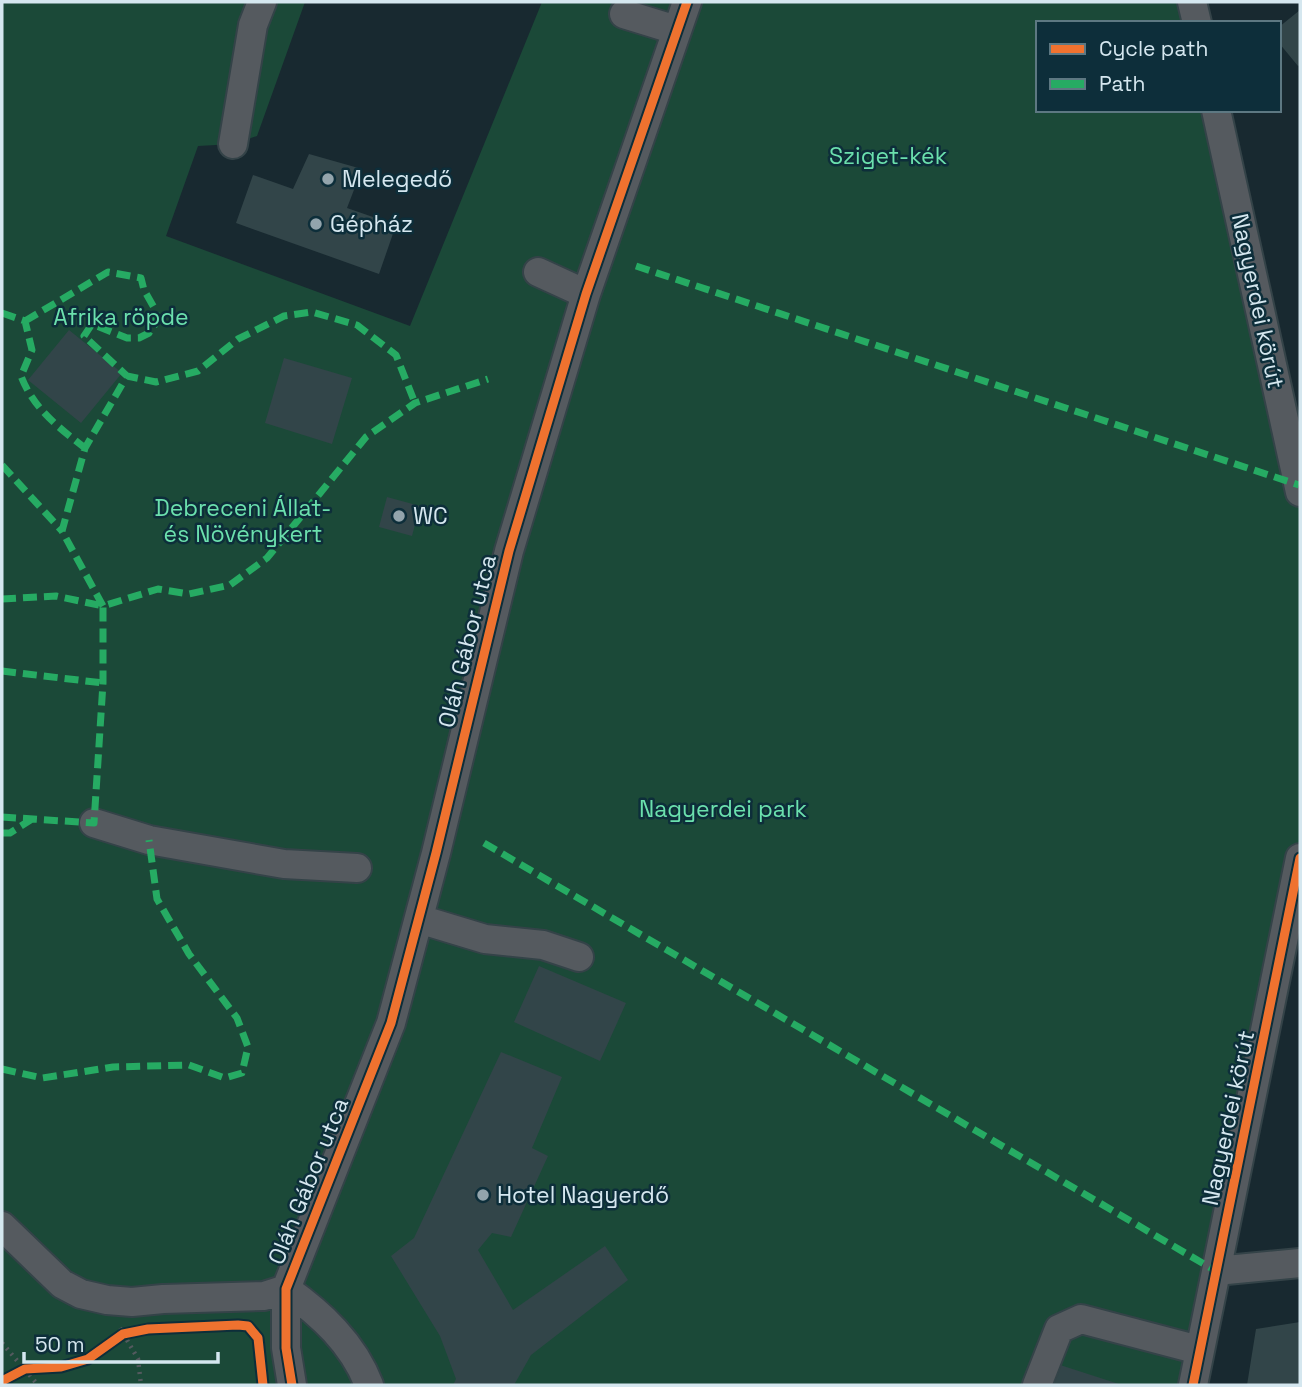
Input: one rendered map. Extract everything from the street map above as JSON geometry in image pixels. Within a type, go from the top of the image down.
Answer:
[{"type":"street","points":[[233,144],[253,25],[262,2]]},
{"type":"street","name":"Oláh Gábor utca","points":[[286,1289],[391,1023],[509,551],[586,294],[687,2]]},
{"type":"street","points":[[1192,2],[1197,21]]},
{"type":"street","points":[[624,14],[676,30]]},
{"type":"street","name":"Nagyerdei körút","points":[[1216,112],[1300,492]]},
{"type":"street","points":[[538,272],[586,294]]},
{"type":"street","points":[[94,823],[149,840],[284,864],[357,868]]},
{"type":"street","name":"Nagyerdei körút","points":[[1193,1385],[1300,858]]},
{"type":"street","points":[[419,919],[485,939],[543,945],[579,957]]},
{"type":"street","points":[[2,1226],[62,1284],[81,1294],[107,1300],[132,1302],[264,1296],[286,1289]]},
{"type":"street","points":[[1216,1271],[1300,1263]]},
{"type":"street","points":[[286,1289],[286,1348],[292,1385]]},
{"type":"street","points":[[286,1289],[316,1310],[341,1336],[369,1385]]},
{"type":"street","points":[[1037,1385],[1059,1329],[1082,1319],[1199,1350]]},
{"type":"path","points":[[107,1300],[138,1359],[141,1385]]},
{"type":"path","points":[[113,1341],[123,1334],[136,1331]]},
{"type":"path","points":[[2,1343],[38,1385]]},
{"type":"path","points":[[15,1374],[25,1369],[37,1368]]},
{"type":"green space","name":"Nagyerdei park","points":[[2,2],[305,2],[257,136],[233,144],[198,146],[166,236],[410,326],[542,2],[1192,2],[1197,21],[1036,21],[1036,112],[1216,112],[1300,492],[1300,858],[1193,1385],[2,1385]]},
{"type":"building","points":[[1300,10],[1298,66],[1281,45],[1281,25]]},
{"type":"building","name":"Gépház","points":[[309,154],[362,169],[347,208],[396,225],[379,274],[236,223],[253,175],[293,189]]},
{"type":"building","points":[[69,330],[122,373],[81,423],[28,380]]},
{"type":"building","points":[[284,358],[352,378],[332,444],[265,423]]},
{"type":"building","name":"WC","points":[[387,497],[420,506],[412,536],[379,527]]},
{"type":"building","points":[[539,966],[626,1003],[600,1061],[514,1022]]},
{"type":"building","name":"Hotel Nagyerdő","points":[[501,1052],[562,1077],[532,1148],[548,1156],[511,1237],[492,1233],[478,1250],[513,1310],[605,1246],[628,1280],[531,1355],[514,1385],[453,1385],[456,1379],[440,1336],[391,1256],[414,1238]]},
{"type":"building","points":[[1300,1322],[1300,1385],[1247,1385],[1256,1329]]},
{"type":"building","points":[[1054,1363],[1122,1385],[1047,1385]]},
{"type":"marked path","points":[[636,266],[1299,485]]},
{"type":"marked path","points":[[25,321],[108,272],[141,278],[144,290],[156,311],[156,323],[149,333],[139,338],[127,338],[92,324],[84,336],[127,376]]},
{"type":"marked path","points":[[103,606],[62,531],[85,448],[127,376],[156,382],[198,371],[238,339],[284,316],[312,312],[357,325],[396,355],[415,403]]},
{"type":"marked path","points":[[2,313],[25,321],[32,350],[21,376],[32,398],[56,425],[85,448]]},
{"type":"marked path","points":[[2,817],[94,823],[103,683],[103,606],[158,589],[189,594],[230,585],[267,558],[366,437],[415,403],[488,379]]},
{"type":"marked path","points":[[2,465],[62,531]]},
{"type":"marked path","points":[[2,599],[56,596],[103,606]]},
{"type":"marked path","points":[[2,671],[103,683]]},
{"type":"marked path","points":[[2,833],[10,833],[32,819]]},
{"type":"marked path","points":[[2,1069],[42,1078],[113,1067],[189,1065],[225,1078],[242,1073],[248,1047],[237,1018],[189,954],[157,899],[149,840]]},
{"type":"marked path","points":[[484,843],[1216,1271]]},
{"type":"cycle path","points":[[292,1385],[286,1348],[286,1289],[391,1023],[436,853],[509,551],[586,294],[687,2]]},
{"type":"cycle path","points":[[1193,1385],[1300,858]]},
{"type":"cycle path","points":[[2,1381],[25,1369],[61,1367],[88,1359],[123,1334],[148,1329],[238,1325],[248,1326],[258,1338],[263,1385]]},
{"type":"place","name":"Melegedő","points":[[328,179]]},
{"type":"place","name":"Gépház","points":[[316,224]]},
{"type":"place","name":"WC","points":[[399,516]]},
{"type":"place","name":"Hotel Nagyerdő","points":[[483,1195]]},
{"type":"park label","name":"Sziget-kék","points":[[888,156]]},
{"type":"park label","name":"Afrika röpde","points":[[121,317]]},
{"type":"park label","name":"Debreceni Állat- és Növénykert","points":[[243,521]]}]
